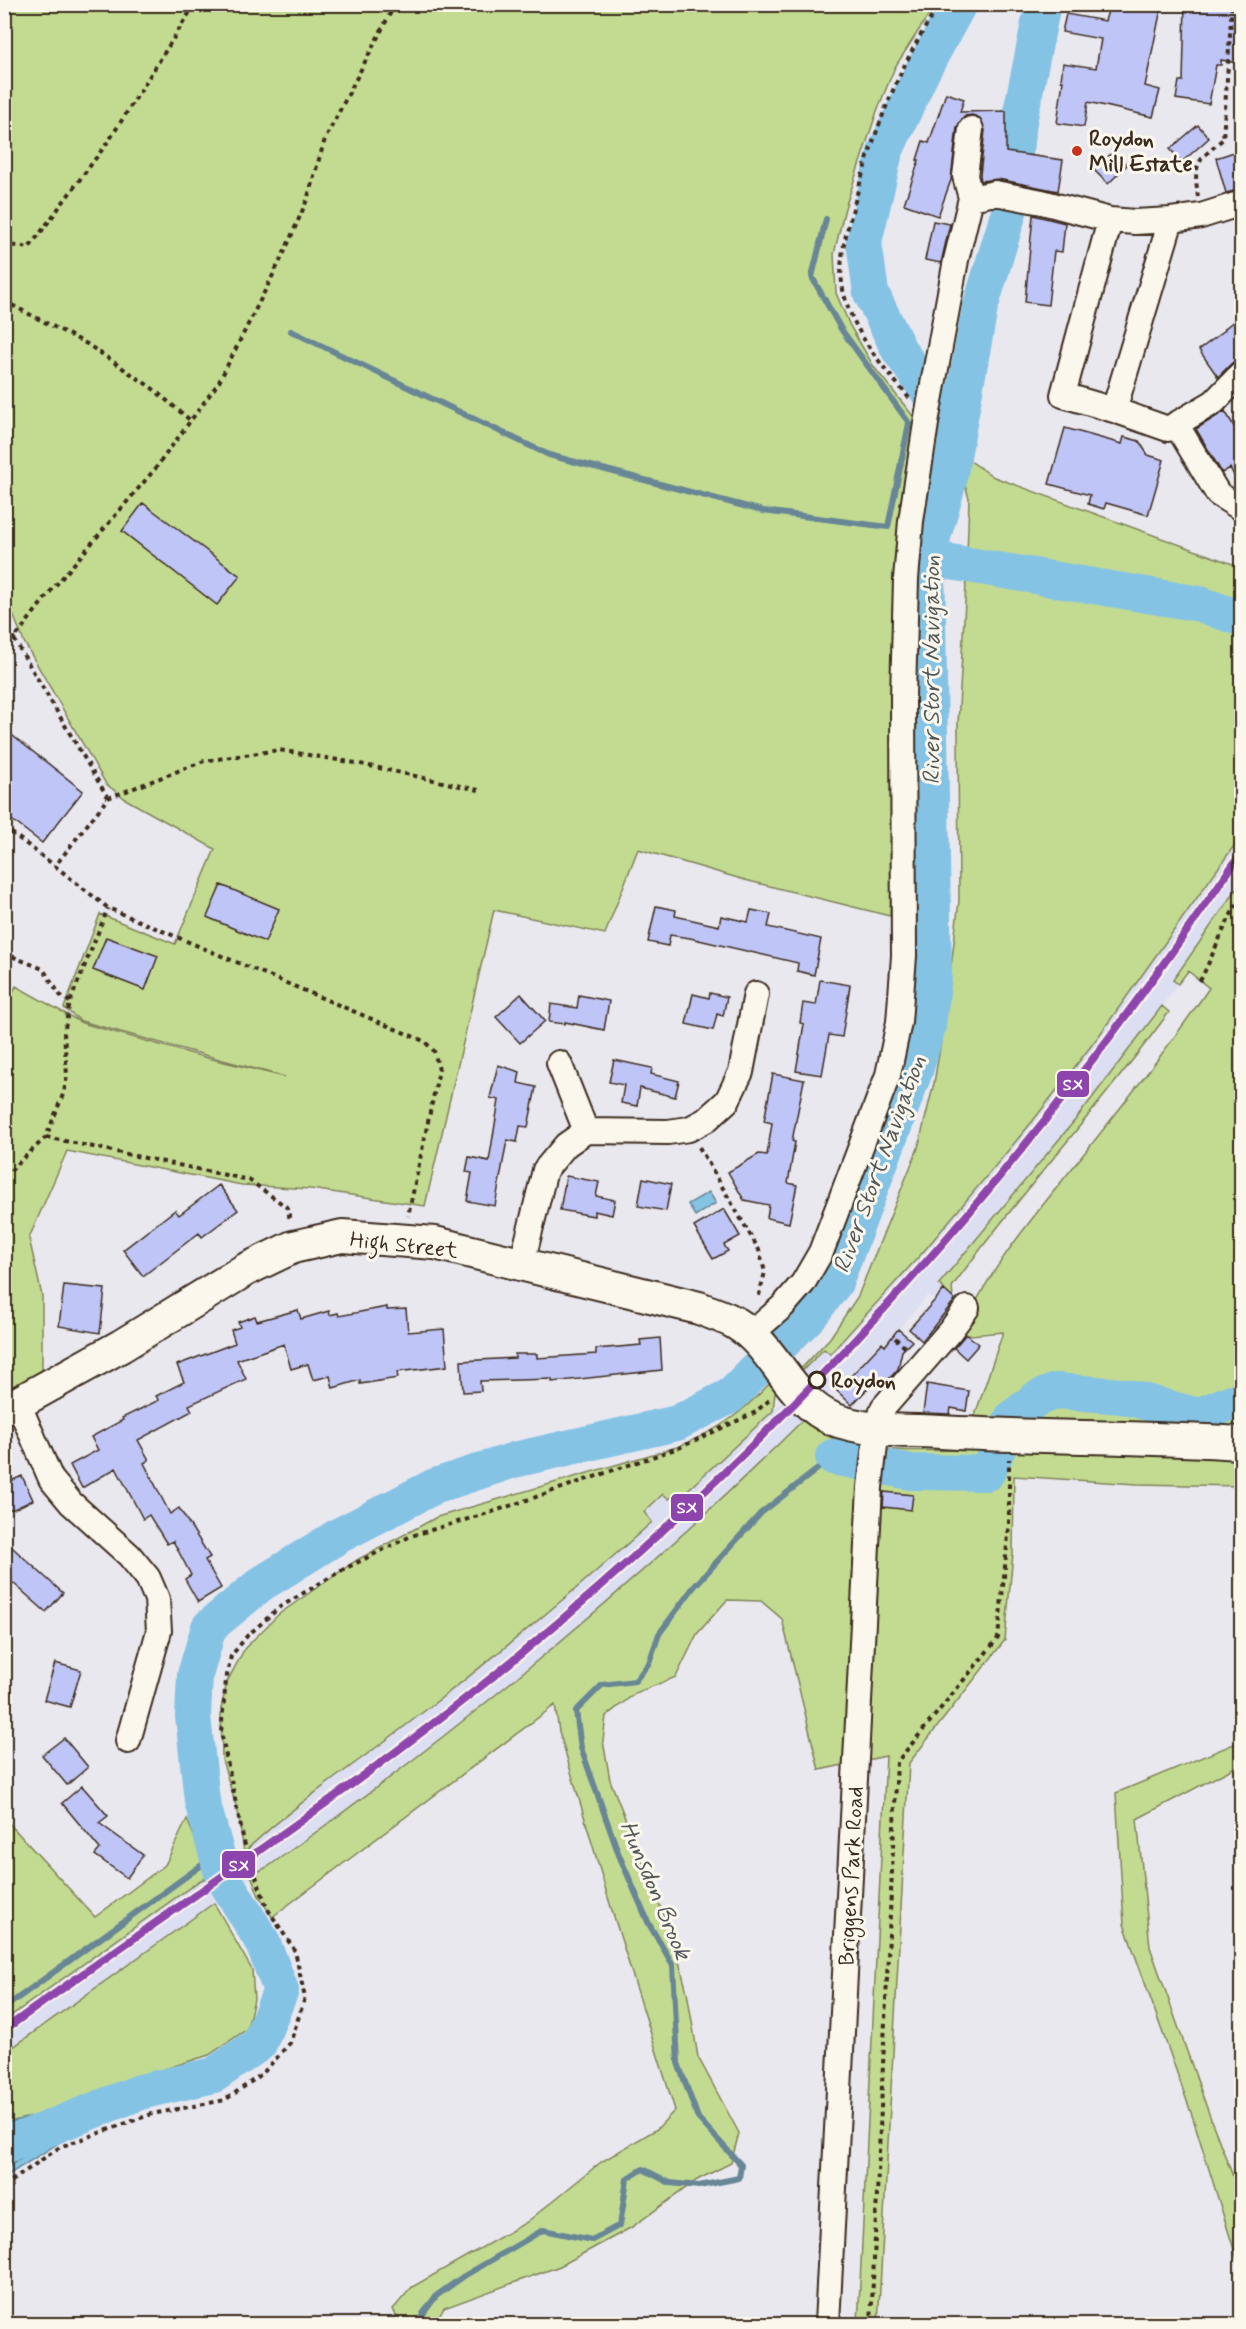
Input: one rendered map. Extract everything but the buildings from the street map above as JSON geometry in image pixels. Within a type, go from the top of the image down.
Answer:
[{"type":"main road","name":"High Street","points":[[11,1406],[121,1346],[245,1270],[293,1247],[342,1236],[435,1243],[699,1308],[737,1323],[754,1338],[809,1402],[831,1418],[854,1425],[874,1451],[996,1435],[1178,1438],[1242,1443]]},
{"type":"street","points":[[754,1338],[796,1291],[821,1252],[888,1075],[900,1022],[904,956],[903,697],[906,579],[911,521],[927,417],[956,260],[971,198],[965,176],[971,129]]},
{"type":"street","points":[[971,198],[995,193],[1110,220],[1135,222],[1201,216],[1242,203]]},
{"type":"street","points":[[1110,220],[1063,395],[1168,429],[1214,402],[1242,373]]},
{"type":"street","points":[[1114,410],[1171,220]]},
{"type":"street","points":[[1176,424],[1218,494],[1242,509]]},
{"type":"street","points":[[522,1263],[545,1170],[566,1145],[586,1131],[668,1132],[689,1129],[706,1120],[727,1101],[741,1072],[756,994]]},
{"type":"street","points":[[559,1063],[586,1131]]},
{"type":"street","points":[[874,1451],[883,1408],[967,1308]]},
{"type":"street","points":[[11,1406],[51,1479],[71,1503],[129,1555],[148,1578],[157,1599],[159,1631],[128,1741]]},
{"type":"street","name":"Briggens Park Road","points":[[827,2325],[874,1451]]},
{"type":"path","points":[[4,244],[29,248],[110,139],[195,4]]},
{"type":"path","points":[[4,651],[50,592],[155,469],[219,382],[284,253],[307,200],[325,139],[395,4]]},
{"type":"path","points":[[927,417],[885,368],[857,326],[844,296],[840,258],[863,170],[891,90],[912,49],[940,4]]},
{"type":"path","points":[[1201,216],[1195,176],[1198,161],[1223,139],[1232,4]]},
{"type":"path","points":[[4,301],[87,344],[152,388],[190,420]]},
{"type":"path","points":[[4,621],[108,798]]},
{"type":"path","points":[[55,866],[108,798],[204,761],[279,750],[356,763],[483,792]]},
{"type":"path","points":[[4,827],[108,908],[424,1041],[434,1051],[439,1070],[402,1240]]},
{"type":"path","points":[[1200,981],[1219,944],[1231,912],[1242,896]]},
{"type":"path","points":[[4,1177],[46,1137],[64,1092],[67,1076],[64,1033],[70,1002],[108,908]]},
{"type":"path","points":[[4,953],[43,969],[60,994],[70,1002]]},
{"type":"path","points":[[689,1129],[759,1250],[765,1272],[754,1338]]},
{"type":"path","points":[[46,1137],[249,1180],[288,1209],[293,1247]]},
{"type":"path","points":[[4,2186],[60,2147],[152,2114],[225,2100],[262,2074],[290,2043],[305,1998],[296,1951],[267,1908],[244,1842],[221,1732],[226,1680],[231,1656],[247,1636],[280,1607],[344,1569],[411,1536],[516,1504],[681,1447],[754,1413],[789,1381]]},
{"type":"path","points":[[871,2325],[897,1762],[998,1638],[1010,1525],[996,1435]]},
{"type":"shaded area","points":[[1241,836],[1241,883],[1173,979],[1178,984],[1076,1119],[939,1283],[944,1289],[935,1300],[928,1295],[899,1329],[901,1331],[893,1340],[891,1338],[844,1389],[840,1385],[826,1397],[800,1373],[824,1348],[830,1354],[865,1319],[1032,1122],[1212,880]]},
{"type":"shaded area","points":[[786,1399],[804,1419],[674,1544],[565,1639],[399,1772],[5,2053],[5,2020],[106,1945],[254,1843],[279,1819],[461,1683],[560,1603],[652,1522],[644,1513],[664,1494],[674,1495],[678,1499]]},
{"type":"green space","points":[[5,5],[935,5],[895,67],[877,111],[845,208],[834,254],[836,293],[850,326],[874,367],[917,421],[897,752],[890,916],[745,880],[638,849],[605,934],[494,910],[425,1206],[311,1189],[242,1185],[67,1151],[29,1238],[42,1296],[42,1373],[5,1395],[4,1011],[16,986],[82,1023],[285,1077],[81,1021],[64,1008],[100,914],[175,944],[215,849],[127,800],[106,784],[24,642],[11,609],[5,602]]},
{"type":"green space","points":[[954,450],[994,477],[1241,567],[1241,836],[1098,1037],[1032,1122],[924,1251],[830,1354],[824,1349],[800,1373],[799,1371],[830,1338],[858,1296],[918,1148],[934,1083],[944,1024],[959,901],[958,724],[969,498]]},
{"type":"green space","points":[[1241,883],[1241,1431],[970,1430],[1003,1332],[960,1336],[970,1313],[982,1290],[1011,1247],[1143,1079],[1209,988],[1188,971],[1178,984],[1173,980]]},
{"type":"green space","points":[[1162,1006],[1169,1012],[1116,1082],[978,1252],[952,1287],[953,1298],[950,1303],[940,1294],[944,1289],[939,1284],[1076,1119]]},
{"type":"green space","points":[[772,1381],[775,1392],[773,1411],[678,1499],[674,1495],[669,1499],[663,1494],[644,1512],[652,1522],[593,1574],[533,1625],[409,1723],[304,1801],[244,1852],[238,1812],[222,1760],[221,1709],[227,1682],[245,1648],[279,1614],[357,1560],[437,1517],[677,1447],[729,1420]]},
{"type":"green space","points":[[804,1419],[820,1432],[839,1441],[869,1448],[923,1451],[1056,1451],[1241,1458],[1241,1486],[1137,1484],[1014,1476],[1013,1553],[1005,1640],[909,1763],[878,2324],[858,2324],[886,1756],[819,1770],[782,1619],[761,1601],[727,1600],[697,1634],[676,1677],[636,1693],[606,1716],[603,1741],[610,1780],[673,1939],[687,1992],[698,2057],[739,2133],[731,2163],[697,2180],[632,2227],[560,2266],[444,2308],[435,2324],[400,2324],[393,2309],[412,2287],[527,2222],[601,2162],[657,2129],[675,2110],[610,1904],[559,1731],[555,1705],[272,1917],[259,1896],[251,1875],[269,1866],[340,1815],[479,1709],[546,1654],[677,1540]]},
{"type":"green space","points":[[1241,1741],[1241,1764],[1137,1819],[1150,1947],[1241,2197],[1241,2272],[1193,2118],[1124,1924],[1116,1793]]},
{"type":"green space","points":[[5,1819],[95,1917],[165,1865],[187,1819],[210,1876],[199,1881],[5,2020]]},
{"type":"green space","points":[[214,1903],[252,1970],[254,1999],[247,2029],[209,2055],[136,2078],[57,2111],[5,2123],[5,2053]]},
{"type":"water","points":[[709,1192],[716,1203],[695,1216],[688,1204]]},
{"type":"water","points":[[57,2111],[65,2139],[5,2177],[5,2123]]},
{"type":"waterway","name":"River Stort Navigation","points":[[947,423],[945,416],[899,350],[871,293],[864,242],[885,152],[921,74],[959,4]]},
{"type":"waterway","points":[[1016,147],[1043,4]]},
{"type":"waterway","name":"River Stort Navigation","points":[[4,2146],[140,2092],[214,2075],[259,2044],[281,1990],[262,1941],[223,1877],[202,1801],[193,1716],[195,1675],[209,1627],[261,1584],[340,1535],[435,1486],[514,1460],[677,1423],[730,1396],[811,1314],[835,1283],[915,1071],[928,1026],[934,976],[927,558],[948,484],[980,308],[1009,212]]},
{"type":"waterway","points":[[291,331],[549,455],[763,511],[888,527],[909,423],[841,329],[812,277],[826,219]]},
{"type":"waterway","points":[[927,558],[1200,604],[1242,619]]},
{"type":"waterway","points":[[833,1457],[911,1472],[987,1473],[1012,1418],[1036,1399],[1056,1391],[1123,1396],[1198,1416],[1242,1400]]},
{"type":"waterway","name":"Hunsdon Brook","points":[[421,2324],[420,2318],[436,2296],[464,2276],[543,2230],[592,2240],[620,2225],[627,2179],[643,2169],[670,2183],[699,2186],[739,2178],[741,2165],[698,2118],[678,2063],[673,1965],[649,1924],[619,1855],[581,1748],[576,1711],[602,1685],[635,1681],[649,1663],[659,1634],[693,1588],[761,1513],[833,1457]]},
{"type":"waterway","points":[[4,2008],[217,1854]]},
{"type":"transit line","name":"SX","points":[[4,2030],[396,1752],[522,1653],[675,1519],[820,1377],[957,1227],[1105,1043],[1242,852]]},
{"type":"place","name":"Roydon Mill Estate","points":[[1077,151]]},
{"type":"place","name":"Roydon","points":[[817,1380]]}]
